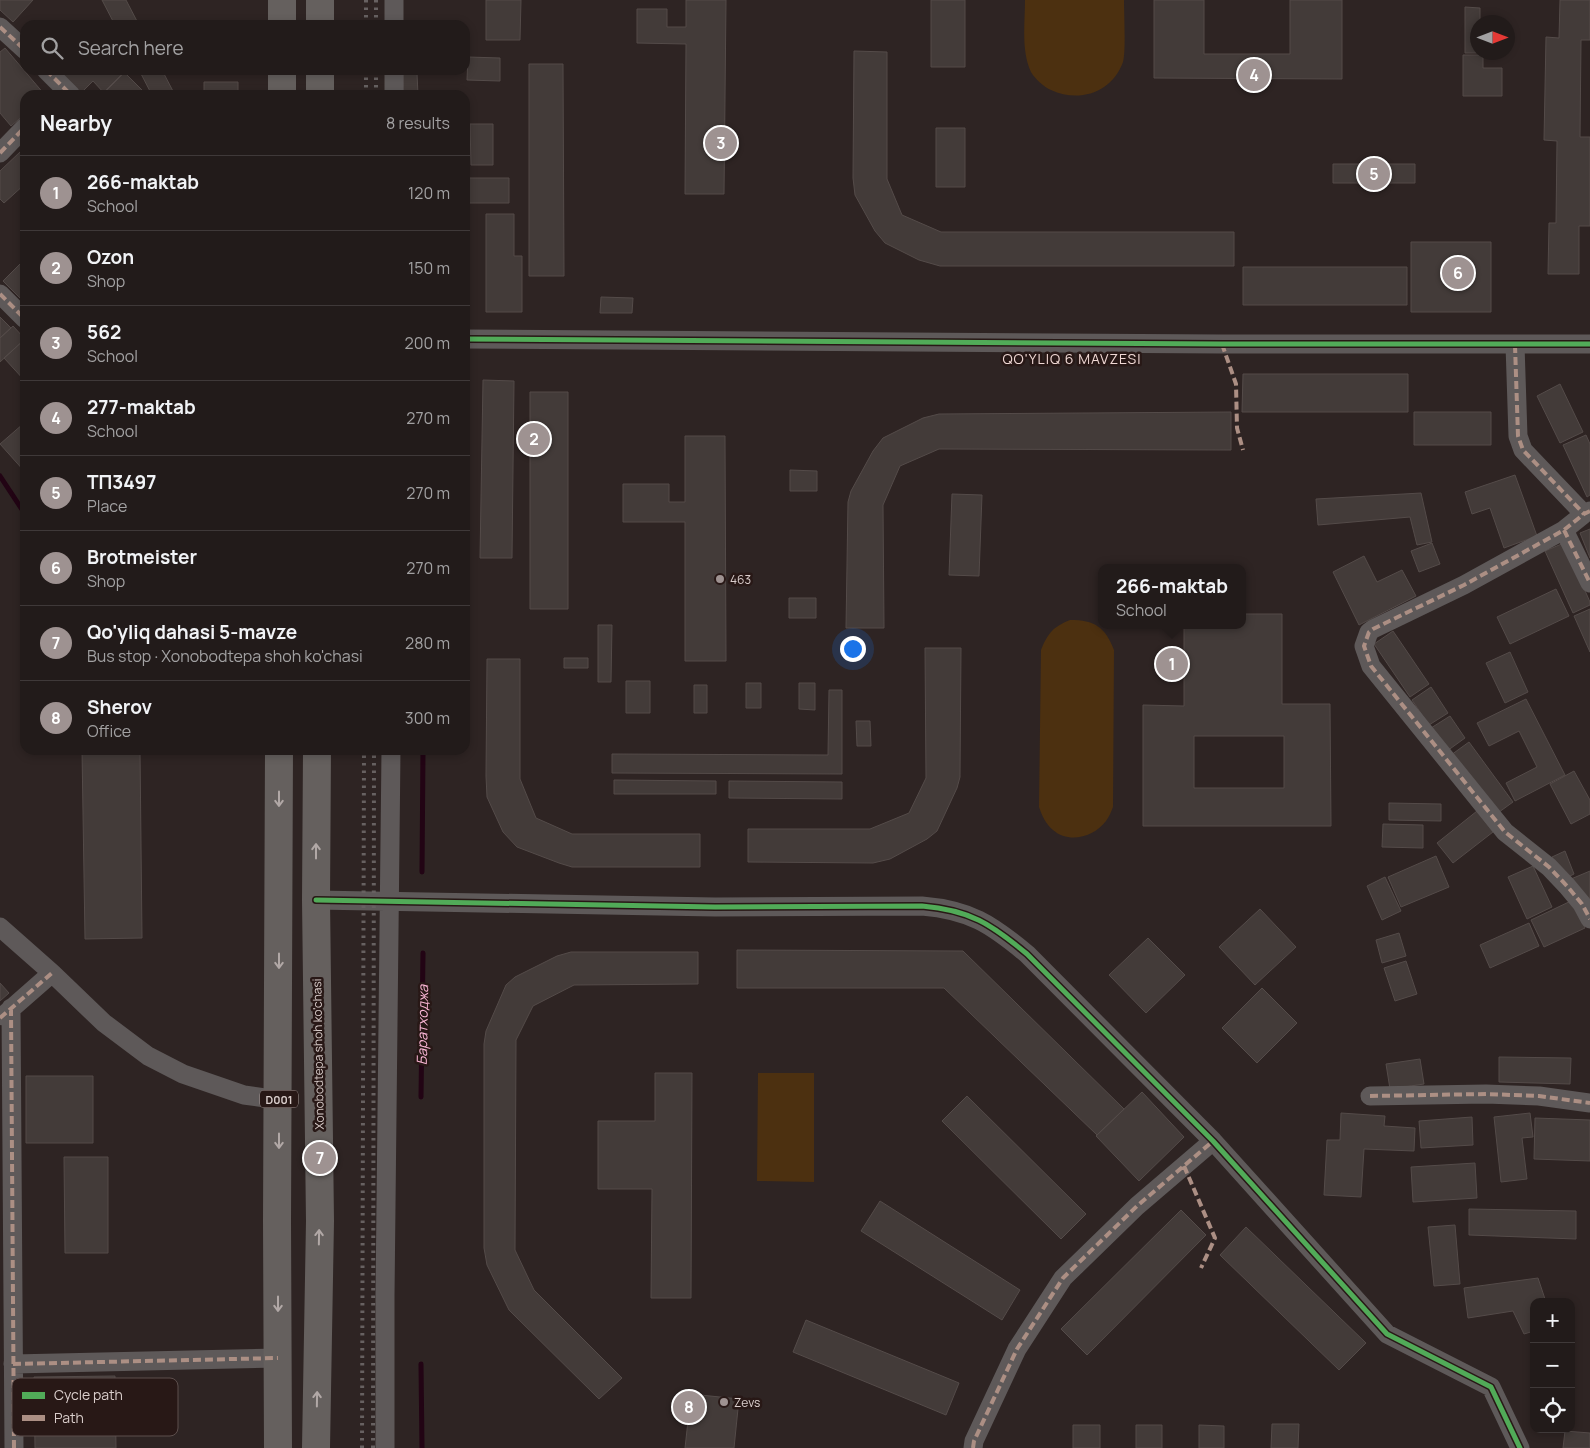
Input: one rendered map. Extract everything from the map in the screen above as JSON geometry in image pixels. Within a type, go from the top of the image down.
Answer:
[{"type":"highway","points":[[282,0],[282,20]]},
{"type":"highway","points":[[320,0],[320,20]]},
{"type":"highway","points":[[282,75],[282,90]]},
{"type":"highway","points":[[320,75],[320,90]]},
{"type":"highway","name":"D001","points":[[278,1448],[279,755]]},
{"type":"highway","name":"Xonobodtepa shoh ko'chasi","points":[[316,1448],[320,1158],[316,900],[317,755]]},
{"type":"street","points":[[394,0],[394,20]]},
{"type":"street","points":[[0,27],[20,45]]},
{"type":"street","points":[[50,75],[62,90]]},
{"type":"street","points":[[394,75],[394,90]]},
{"type":"street","points":[[0,153],[20,132]]},
{"type":"street","points":[[0,294],[20,315]]},
{"type":"street","points":[[470,339],[1590,344]]},
{"type":"street","points":[[1515,345],[1518,436],[1523,450],[1587,512],[1564,530],[1464,585],[1373,628],[1369,632],[1364,646],[1371,666],[1505,832],[1548,867],[1567,886],[1582,904],[1590,919]]},
{"type":"street","points":[[1564,530],[1590,583]]},
{"type":"street","points":[[385,1448],[391,755]]},
{"type":"street","points":[[316,900],[715,907],[922,906],[965,914],[993,927],[1027,954],[1213,1141],[1387,1334],[1491,1387],[1520,1448]]},
{"type":"street","points":[[0,928],[52,973],[104,1023],[156,1061],[183,1074],[244,1095],[279,1100]]},
{"type":"street","points":[[13,1378],[6,1013],[52,973]]},
{"type":"street","points":[[1370,1096],[1539,1096],[1590,1103]]},
{"type":"street","points":[[972,1448],[996,1391],[1017,1349],[1063,1278],[1137,1206],[1213,1141]]},
{"type":"street","points":[[13,1364],[278,1358]]},
{"type":"shaded area","points":[[1025,0],[1124,0],[1124,57],[1118,73],[1103,88],[1083,95],[1062,94],[1045,87],[1031,72],[1028,64],[1024,37]]},
{"type":"shaded area","points":[[1070,620],[1093,623],[1098,626],[1098,629],[1103,630],[1114,650],[1113,807],[1101,827],[1088,835],[1074,838],[1066,837],[1053,830],[1044,820],[1039,807],[1041,650],[1046,639],[1059,625]]},
{"type":"shaded area","points":[[758,1073],[814,1073],[814,1182],[757,1181]]},
{"type":"building","points":[[0,0],[33,0],[13,22],[0,10]]},
{"type":"building","points":[[102,0],[126,0],[136,20],[112,20]]},
{"type":"building","points":[[486,0],[521,0],[520,40],[486,40]]},
{"type":"building","points":[[686,0],[726,0],[724,194],[685,194],[686,44],[637,43],[637,9],[667,9],[667,27],[686,27]]},
{"type":"building","points":[[931,0],[965,0],[965,67],[931,67]]},
{"type":"building","points":[[1154,0],[1204,0],[1204,54],[1290,54],[1290,0],[1342,0],[1342,79],[1154,78]]},
{"type":"building","points":[[1560,0],[1590,0],[1590,40],[1581,40],[1580,137],[1590,137],[1590,226],[1579,226],[1579,274],[1548,274],[1549,223],[1556,223],[1557,141],[1544,140],[1546,37],[1559,38]]},
{"type":"building","points":[[1465,7],[1480,8],[1480,15],[1470,15],[1470,53],[1465,53]]},
{"type":"building","points":[[5,48],[20,66],[20,75],[28,75],[41,90],[20,90],[20,118],[11,126],[0,113],[0,52]]},
{"type":"building","points":[[854,51],[887,52],[887,179],[902,215],[941,232],[1234,232],[1234,266],[940,266],[919,260],[885,243],[875,231],[855,195],[853,178]]},
{"type":"building","points":[[1463,55],[1470,55],[1470,60],[1483,60],[1483,68],[1502,68],[1502,96],[1463,96]]},
{"type":"building","points":[[470,57],[500,58],[500,81],[467,80],[467,75],[470,75]]},
{"type":"building","points":[[529,64],[563,64],[564,276],[529,276]]},
{"type":"building","points":[[61,75],[122,75],[107,90],[101,90],[93,81],[84,90],[76,90]]},
{"type":"building","points":[[121,75],[127,75],[142,90],[106,90]]},
{"type":"building","points":[[142,75],[165,75],[172,90],[149,90]]},
{"type":"building","points":[[403,75],[417,75],[418,90],[403,90]]},
{"type":"building","points":[[204,82],[238,82],[238,90],[204,90]]},
{"type":"building","points":[[470,124],[493,124],[493,165],[471,165]]},
{"type":"building","points":[[936,128],[965,128],[965,187],[936,187]]},
{"type":"building","points":[[20,152],[20,189],[4,203],[0,199],[0,171]]},
{"type":"building","points":[[1333,164],[1415,164],[1415,183],[1333,183]]},
{"type":"building","points":[[470,178],[509,178],[509,203],[470,203]]},
{"type":"building","points":[[486,214],[514,214],[514,256],[522,256],[522,312],[486,312]]},
{"type":"building","points":[[1411,242],[1491,242],[1491,312],[1411,312]]},
{"type":"building","points":[[20,264],[20,298],[3,281]]},
{"type":"building","points":[[1243,267],[1407,267],[1407,305],[1243,305]]},
{"type":"building","points":[[601,297],[633,298],[632,313],[600,313]]},
{"type":"building","points":[[0,317],[11,328],[0,338]]},
{"type":"building","points":[[13,326],[20,334],[20,344],[0,362],[0,338]]},
{"type":"building","points":[[20,344],[20,376],[4,358]]},
{"type":"building","points":[[1243,374],[1408,374],[1408,412],[1242,412]]},
{"type":"building","points":[[483,380],[514,381],[512,558],[480,558]]},
{"type":"building","points":[[1560,384],[1583,432],[1560,443],[1537,396]]},
{"type":"building","points":[[530,392],[568,392],[568,609],[530,609]]},
{"type":"building","points":[[1231,412],[1231,450],[939,449],[900,466],[883,505],[884,628],[846,628],[848,502],[851,491],[873,451],[883,438],[923,418],[939,414]]},
{"type":"building","points":[[1414,412],[1491,412],[1491,445],[1414,445]]},
{"type":"building","points":[[20,427],[20,466],[0,444]]},
{"type":"building","points":[[1586,435],[1590,444],[1590,495],[1587,497],[1563,445]]},
{"type":"building","points":[[685,436],[725,436],[726,661],[685,661],[685,522],[623,522],[623,484],[669,484],[669,502],[685,502]]},
{"type":"building","points":[[790,470],[817,471],[817,491],[790,491]]},
{"type":"building","points":[[1515,475],[1537,536],[1504,548],[1490,508],[1472,514],[1465,492]]},
{"type":"building","points":[[1421,493],[1432,542],[1417,545],[1410,517],[1318,525],[1316,499]]},
{"type":"building","points":[[952,494],[982,495],[979,576],[949,575]]},
{"type":"building","points":[[1590,529],[1590,558],[1580,533]]},
{"type":"building","points":[[1432,543],[1440,564],[1419,572],[1411,551]]},
{"type":"building","points":[[1564,543],[1590,602],[1590,605],[1573,613],[1545,551]]},
{"type":"building","points":[[1364,556],[1377,582],[1402,570],[1416,596],[1359,625],[1333,572]]},
{"type":"building","points":[[1556,589],[1569,616],[1510,644],[1497,617]]},
{"type":"building","points":[[789,598],[816,598],[816,618],[789,618]]},
{"type":"building","points":[[1590,609],[1590,652],[1574,616]]},
{"type":"building","points":[[1246,614],[1282,614],[1282,704],[1330,704],[1331,826],[1143,826],[1143,705],[1184,706],[1184,629],[1246,629]],"holes":[[[1194,736],[1284,736],[1284,788],[1194,788]]]},
{"type":"building","points":[[598,625],[612,625],[611,682],[598,682]]},
{"type":"building","points":[[1393,631],[1429,684],[1410,697],[1374,644]]},
{"type":"building","points":[[925,648],[961,648],[960,777],[957,788],[937,831],[927,839],[890,859],[873,863],[748,862],[748,829],[870,829],[909,813],[926,778]]},
{"type":"building","points":[[1510,652],[1528,692],[1505,703],[1486,663]]},
{"type":"building","points":[[564,658],[588,658],[588,668],[564,668]]},
{"type":"building","points":[[487,659],[520,659],[520,779],[536,818],[572,834],[700,834],[700,867],[572,867],[517,847],[503,832],[487,797]]},
{"type":"building","points":[[626,681],[650,681],[650,713],[626,713]]},
{"type":"building","points":[[746,683],[761,683],[761,708],[746,708]]},
{"type":"building","points":[[799,683],[815,683],[815,710],[799,709]]},
{"type":"building","points":[[694,685],[707,685],[707,713],[694,713]]},
{"type":"building","points":[[1431,687],[1448,713],[1429,725],[1412,700]]},
{"type":"building","points":[[829,690],[842,690],[842,774],[612,773],[612,754],[828,755]]},
{"type":"building","points":[[1526,699],[1565,775],[1515,801],[1506,783],[1537,767],[1519,731],[1489,746],[1477,723]]},
{"type":"building","points":[[1450,716],[1465,738],[1447,751],[1431,728]]},
{"type":"building","points":[[856,721],[870,721],[871,746],[857,746]]},
{"type":"building","points":[[1469,742],[1513,802],[1495,815],[1451,755]]},
{"type":"building","points":[[82,755],[140,755],[142,938],[85,939]]},
{"type":"building","points":[[1574,771],[1590,800],[1590,814],[1571,824],[1550,784]]},
{"type":"building","points":[[614,780],[716,781],[716,794],[614,794]]},
{"type":"building","points":[[729,781],[842,782],[842,799],[729,798]]},
{"type":"building","points":[[1389,803],[1441,804],[1441,821],[1389,820]]},
{"type":"building","points":[[1477,811],[1493,832],[1453,863],[1437,843]]},
{"type":"building","points":[[1383,824],[1423,825],[1423,848],[1382,847]]},
{"type":"building","points":[[1565,851],[1574,874],[1562,880],[1552,857]]},
{"type":"building","points":[[1436,856],[1449,887],[1401,907],[1388,877]]},
{"type":"building","points":[[1533,866],[1552,907],[1527,919],[1508,877]]},
{"type":"building","points":[[1590,871],[1590,898],[1581,902],[1571,879]]},
{"type":"building","points":[[1385,877],[1401,911],[1382,920],[1367,886]]},
{"type":"building","points":[[1573,900],[1585,928],[1544,947],[1531,920]]},
{"type":"building","points":[[1260,909],[1296,947],[1255,985],[1219,947]]},
{"type":"building","points":[[1529,923],[1539,946],[1490,968],[1480,945]]},
{"type":"building","points":[[1399,933],[1406,956],[1382,963],[1376,940]]},
{"type":"building","points":[[1148,938],[1185,975],[1146,1013],[1109,975]]},
{"type":"building","points":[[737,950],[963,951],[1124,1109],[1097,1135],[944,988],[737,988]]},
{"type":"building","points":[[571,952],[698,952],[698,984],[574,985],[533,1006],[516,1040],[515,1250],[534,1290],[622,1378],[599,1399],[509,1310],[487,1265],[484,1248],[484,1044],[486,1031],[506,985],[515,977],[557,956]]},
{"type":"building","points":[[1406,961],[1417,994],[1395,1001],[1384,968]]},
{"type":"building","points":[[0,983],[9,993],[0,1001]]},
{"type":"building","points":[[1262,988],[1297,1023],[1257,1063],[1222,1028]]},
{"type":"building","points":[[1499,1057],[1571,1058],[1570,1084],[1499,1082]]},
{"type":"building","points":[[1420,1059],[1424,1084],[1390,1089],[1386,1064]]},
{"type":"building","points":[[655,1073],[692,1073],[691,1298],[651,1298],[652,1189],[598,1189],[598,1121],[655,1121]]},
{"type":"building","points":[[26,1076],[93,1076],[93,1143],[26,1143]]},
{"type":"building","points":[[1142,1092],[1184,1137],[1139,1181],[1096,1136]]},
{"type":"building","points":[[967,1096],[1086,1214],[1061,1239],[942,1121]]},
{"type":"building","points":[[1341,1113],[1385,1116],[1384,1126],[1415,1128],[1414,1151],[1364,1149],[1361,1197],[1324,1195],[1327,1140],[1340,1140]]},
{"type":"building","points":[[1530,1113],[1533,1137],[1522,1138],[1527,1179],[1501,1182],[1494,1117]]},
{"type":"building","points":[[1472,1117],[1473,1145],[1421,1148],[1419,1121]]},
{"type":"building","points":[[1535,1118],[1590,1120],[1590,1161],[1534,1159]]},
{"type":"building","points":[[64,1157],[108,1157],[108,1253],[65,1253]]},
{"type":"building","points":[[1475,1163],[1477,1198],[1413,1202],[1411,1167]]},
{"type":"building","points":[[880,1201],[1020,1290],[1002,1320],[861,1231]]},
{"type":"building","points":[[1469,1209],[1576,1211],[1576,1239],[1469,1235]]},
{"type":"building","points":[[1181,1210],[1206,1235],[1087,1355],[1061,1329]]},
{"type":"building","points":[[1455,1225],[1460,1284],[1434,1286],[1428,1227]]},
{"type":"building","points":[[1246,1227],[1366,1343],[1339,1370],[1220,1255]]},
{"type":"building","points":[[1538,1278],[1545,1298],[1530,1298],[1530,1332],[1524,1334],[1513,1311],[1468,1318],[1464,1288]]},
{"type":"building","points":[[806,1320],[959,1383],[946,1415],[793,1352]]},
{"type":"building","points":[[115,1376],[115,1378],[34,1378]]},
{"type":"building","points":[[691,1394],[739,1399],[734,1448],[685,1448]]},
{"type":"building","points":[[1272,1424],[1299,1424],[1298,1448],[1271,1448]]},
{"type":"building","points":[[1073,1425],[1100,1425],[1100,1448],[1073,1448]]},
{"type":"building","points":[[1136,1425],[1162,1425],[1162,1448],[1136,1448]]},
{"type":"building","points":[[1199,1425],[1224,1426],[1224,1448],[1199,1448]]},
{"type":"building","points":[[1565,1433],[1590,1433],[1590,1448],[1563,1448]]},
{"type":"building","points":[[35,1436],[116,1436],[116,1448],[35,1448]]},
{"type":"waterway","points":[[0,476],[20,506]]},
{"type":"waterway","name":"Баратходжа","points":[[422,872],[423,755]]},
{"type":"waterway","name":"Баратходжа","points":[[421,1097],[423,953]]},
{"type":"waterway","name":"Баратходжа","points":[[421,1364],[422,1448]]},
{"type":"railway","points":[[366,0],[366,20]]},
{"type":"railway","points":[[376,0],[376,20]]},
{"type":"railway","points":[[366,75],[366,90]]},
{"type":"railway","points":[[376,75],[376,90]]},
{"type":"railway","points":[[362,1448],[364,755]]},
{"type":"railway","points":[[373,1448],[374,755]]},
{"type":"marked path","points":[[0,27],[20,45]]},
{"type":"marked path","points":[[51,75],[66,90]]},
{"type":"marked path","points":[[0,153],[20,132]]},
{"type":"marked path","points":[[0,294],[20,314]]},
{"type":"marked path","points":[[1222,344],[1236,384],[1237,428],[1243,450]]},
{"type":"marked path","points":[[1515,345],[1518,436],[1523,450],[1584,514]]},
{"type":"marked path","points":[[1590,511],[1564,530],[1464,585],[1373,629],[1369,632],[1364,646],[1371,666],[1505,832],[1549,867],[1582,904],[1590,919]]},
{"type":"marked path","points":[[1564,530],[1590,583]]},
{"type":"marked path","points":[[0,1018],[52,973]]},
{"type":"marked path","points":[[11,1008],[14,1378]]},
{"type":"marked path","points":[[1370,1096],[1486,1094],[1539,1096],[1590,1103]]},
{"type":"marked path","points":[[973,1448],[974,1441],[1017,1349],[1063,1278],[1137,1206],[1213,1141]]},
{"type":"marked path","points":[[1184,1166],[1215,1238],[1201,1268]]},
{"type":"marked path","points":[[13,1364],[278,1358]]},
{"type":"marked path","points":[[14,1436],[14,1448]]},
{"type":"cycle path","points":[[470,339],[1222,344],[1590,344]]},
{"type":"cycle path","points":[[316,900],[715,907],[922,906],[954,911],[979,920],[1002,934],[1027,954],[1213,1141],[1387,1334],[1491,1387],[1520,1448]]},
{"type":"place","name":"277-maktab","points":[[1254,75]]},
{"type":"place","name":"562","points":[[721,143]]},
{"type":"place","name":"ТП3497","points":[[1374,174]]},
{"type":"place","name":"Brotmeister","points":[[1458,273]]},
{"type":"place","name":"Ozon","points":[[534,439]]},
{"type":"place","name":"463","points":[[720,579]]},
{"type":"place","name":"266-maktab","points":[[1172,664]]},
{"type":"place","name":"Qo'yliq dahasi 5-mavze","points":[[320,1158]]},
{"type":"place","name":"Zevs","points":[[724,1402]]},
{"type":"place","name":"Sherov","points":[[689,1407]]},
{"type":"district","name":"QO'YLIQ 6 MAVZESI","points":[[1072,358]]}]
